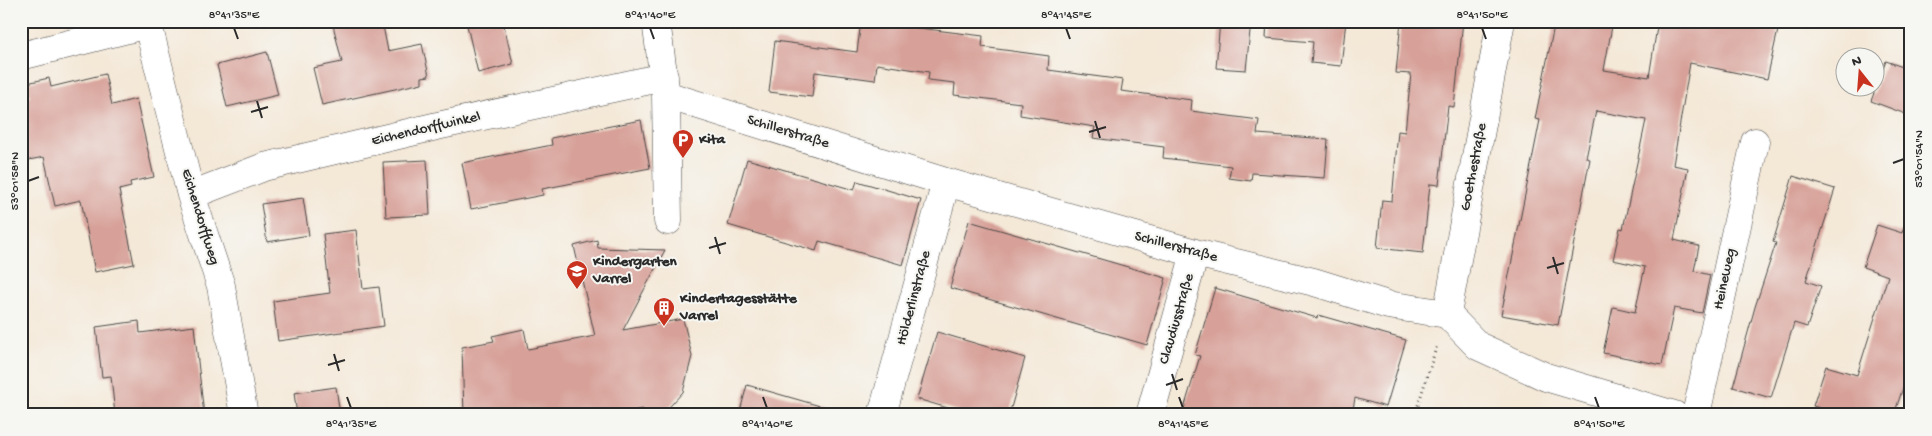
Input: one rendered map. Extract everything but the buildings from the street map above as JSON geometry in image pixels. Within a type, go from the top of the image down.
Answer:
[{"type":"street","points":[[656,21],[665,86],[668,221]]},
{"type":"street","name":"Goethestraße","points":[[1447,314],[1501,21]]},
{"type":"street","points":[[21,56],[148,23]]},
{"type":"street","name":"Eichendorffweg","points":[[148,23],[191,195],[221,286],[244,415]]},
{"type":"street","name":"Schillerstraße","points":[[665,86],[946,182],[1195,253],[1314,282],[1388,305],[1447,314]]},
{"type":"street","name":"Eichendorffwinkel","points":[[191,195],[264,167],[437,126],[665,86]]},
{"type":"street","name":"Heineweg","points":[[1696,415],[1755,142]]},
{"type":"street","name":"Hölderlinstraße","points":[[882,415],[946,182]]},
{"type":"street","name":"Claudiusstraße","points":[[1150,415],[1195,253]]},
{"type":"street","points":[[1447,314],[1478,346],[1546,377],[1674,415]]},
{"type":"path","points":[[1415,415],[1447,314]]},
{"type":"place","name":"Kita","points":[[683,159]]},
{"type":"place","name":"Kindergarten Varrel","points":[[577,290]]},
{"type":"place","name":"Kindertagesstätte Varrel","points":[[664,327]]}]
